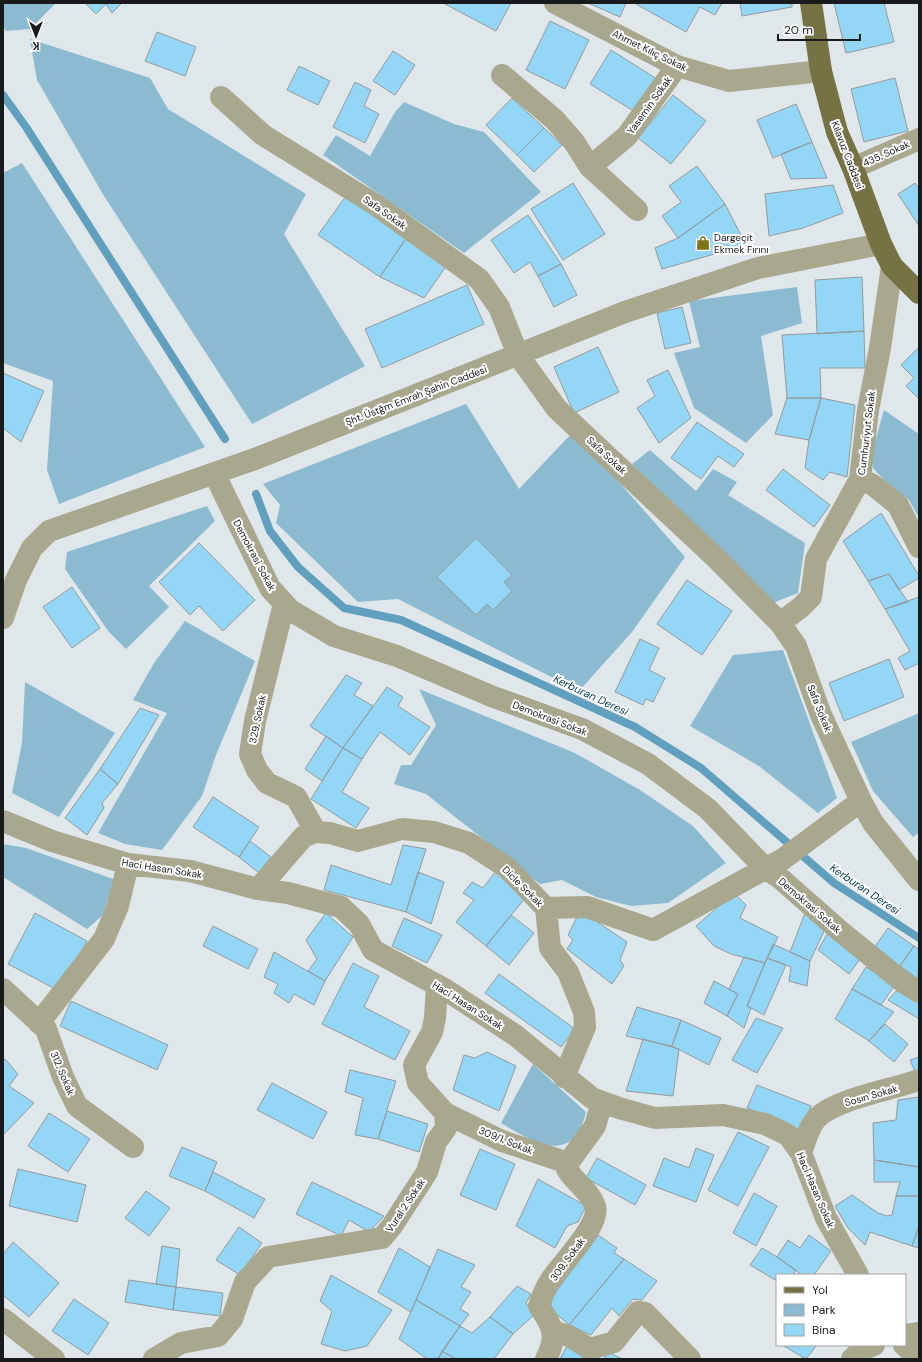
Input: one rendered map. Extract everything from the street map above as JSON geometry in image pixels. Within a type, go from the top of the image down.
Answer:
[{"type":"main road","name":"Kılavuz Caddesi","points":[[811,3],[821,70],[837,132],[853,168],[881,244],[892,266],[919,293]]},
{"type":"street","name":"Ahmet Kılıç Sokak","points":[[555,3],[677,66],[729,81],[821,70]]},
{"type":"street","name":"Yasemin Sokak","points":[[590,167],[627,136],[677,66]]},
{"type":"street","points":[[502,75],[555,120],[574,142],[590,167],[637,210]]},
{"type":"street","name":"Safa Sokak","points":[[221,97],[263,135],[376,205],[479,279],[499,306],[518,355],[557,409],[717,559],[780,623],[796,646],[821,715],[861,801],[873,823],[919,880]]},
{"type":"street","name":"435. Sokak","points":[[853,168],[919,139]]},
{"type":"street","name":"Şht. Üstğm Emrah Şahin Caddesi","points":[[3,618],[16,580],[32,548],[49,531],[214,473],[625,312],[758,268],[881,244]]},
{"type":"street","name":"Cumhuriyut Sokak","points":[[780,623],[800,608],[810,596],[816,559],[860,479],[868,410],[880,348],[892,266]]},
{"type":"street","name":"Demokrasi Sokak","points":[[214,473],[270,588],[290,610],[334,636],[398,656],[491,696],[582,729],[648,764],[708,809],[774,863],[780,879],[840,932],[903,982],[919,992]]},
{"type":"street","points":[[860,479],[873,485],[898,505],[919,547]]},
{"type":"street","name":"329. Sokak","points":[[284,604],[256,721],[250,754],[256,770],[267,783],[296,797],[316,832]]},
{"type":"street","points":[[546,908],[587,907],[653,930],[774,863],[861,801]]},
{"type":"street","name":"Haci Hasan Sokak","points":[[3,821],[52,841],[128,864],[190,871],[258,889],[288,893],[342,907],[359,924],[373,950],[437,985],[515,1035],[564,1077],[592,1098],[656,1118],[723,1115],[765,1124],[788,1135],[802,1153],[826,1218],[857,1274]]},
{"type":"street","name":"Dicle Sokak","points":[[316,832],[330,833],[358,841],[402,829],[434,832],[469,843],[506,867],[546,908],[550,948],[568,972],[584,1012],[585,1027],[564,1077]]},
{"type":"street","points":[[258,889],[304,836],[316,832]]},
{"type":"street","points":[[39,1023],[104,939],[118,906],[128,864]]},
{"type":"street","points":[[437,985],[435,1018],[432,1032],[414,1065],[418,1083],[445,1113]]},
{"type":"street","name":"312. Sokak","points":[[3,989],[46,1029],[63,1077],[77,1106],[133,1148]]},
{"type":"street","name":"Sosın Sokak","points":[[802,1153],[806,1136],[817,1117],[842,1103],[919,1080]]},
{"type":"street","points":[[568,1163],[595,1126],[602,1102]]},
{"type":"street","name":"309/1. Sokak","points":[[445,1113],[502,1141],[568,1163]]},
{"type":"street","name":"Vural 2 Sokak","points":[[154,1359],[181,1343],[218,1336],[232,1319],[245,1282],[268,1257],[382,1238],[392,1226],[427,1172],[436,1142],[446,1128],[445,1113]]},
{"type":"street","name":"309. Sokak","points":[[546,1359],[553,1345],[551,1324],[540,1306],[542,1296],[553,1277],[578,1248],[595,1215],[595,1207],[592,1201],[579,1183],[571,1177],[567,1169],[568,1163]]},
{"type":"street","points":[[552,1331],[570,1336],[590,1348],[614,1342],[638,1312],[645,1313],[690,1359]]},
{"type":"street","points":[[3,1319],[48,1357]]},
{"type":"street","points":[[906,1335],[919,1333]]},
{"type":"street","points":[[852,1359],[862,1350],[872,1346]]},
{"type":"street","points":[[905,1346],[919,1359]]},
{"type":"green space","points":[[3,3],[56,3],[30,29],[6,31],[3,27]]},
{"type":"green space","points":[[30,39],[150,78],[168,109],[306,194],[284,234],[365,366],[252,424],[104,196],[37,80]]},
{"type":"green space","points":[[404,102],[454,124],[484,132],[541,192],[464,253],[323,155],[336,135],[370,156],[395,112]]},
{"type":"green space","points":[[22,163],[205,447],[59,504],[47,470],[53,381],[3,363],[3,173]]},
{"type":"green space","points":[[797,287],[802,323],[761,336],[773,415],[746,443],[694,408],[674,353],[700,347],[689,301]]},
{"type":"green space","points":[[466,404],[519,489],[574,431],[685,557],[632,632],[579,691],[398,599],[358,602],[276,523],[280,505],[263,484]]},
{"type":"green space","points":[[884,410],[919,434],[919,518],[909,500],[887,483],[873,468],[873,449]]},
{"type":"green space","points":[[650,450],[696,491],[713,469],[737,482],[728,495],[805,543],[798,593],[770,604],[632,464]]},
{"type":"green space","points":[[207,506],[215,521],[149,586],[169,607],[126,649],[109,632],[65,569],[67,552]]},
{"type":"green space","points":[[185,621],[255,661],[216,755],[202,796],[162,850],[125,844],[98,833],[167,713],[133,700],[154,663]]},
{"type":"green space","points":[[783,650],[837,798],[818,813],[759,766],[690,726],[733,655]]},
{"type":"green space","points":[[25,682],[115,733],[59,817],[12,793],[22,743]]},
{"type":"green space","points":[[419,689],[575,753],[640,790],[693,826],[726,863],[668,903],[631,906],[596,897],[562,880],[540,884],[426,794],[394,784],[401,765],[411,765],[436,725]]},
{"type":"green space","points":[[919,713],[919,833],[913,837],[873,791],[851,742]]},
{"type":"green space","points":[[3,844],[26,848],[116,880],[102,916],[87,929],[3,877]]},
{"type":"green space","points":[[533,1064],[586,1112],[580,1129],[572,1139],[562,1145],[551,1146],[539,1143],[501,1123]]},
{"type":"building","points":[[85,3],[122,3],[112,13],[106,4],[96,14]]},
{"type":"building","points":[[443,3],[511,3],[496,31]]},
{"type":"building","points":[[588,3],[626,3],[620,17]]},
{"type":"building","points":[[722,3],[715,15],[700,7],[686,32],[636,4]]},
{"type":"building","points":[[740,3],[792,3],[792,7],[742,16]]},
{"type":"building","points":[[834,3],[884,3],[894,42],[846,53]]},
{"type":"building","points":[[550,21],[589,40],[565,89],[526,70]]},
{"type":"building","points":[[157,32],[196,47],[185,76],[145,61]]},
{"type":"building","points":[[611,50],[657,79],[635,112],[590,84]]},
{"type":"building","points":[[393,51],[415,65],[395,95],[373,81]]},
{"type":"building","points":[[299,66],[330,81],[318,105],[287,90]]},
{"type":"building","points":[[895,78],[908,131],[864,142],[851,89]]},
{"type":"building","points":[[355,82],[371,90],[364,106],[379,114],[365,143],[333,127]]},
{"type":"building","points":[[673,95],[706,121],[671,164],[638,138]]},
{"type":"building","points":[[512,98],[544,128],[517,155],[486,125]]},
{"type":"building","points":[[796,104],[812,142],[773,158],[757,120]]},
{"type":"building","points":[[544,128],[562,145],[534,172],[517,155]]},
{"type":"building","points":[[812,142],[827,178],[791,179],[781,154]]},
{"type":"building","points":[[697,166],[725,204],[678,238],[662,216],[681,202],[669,186]]},
{"type":"building","points":[[573,183],[605,234],[563,260],[531,209]]},
{"type":"building","points":[[915,183],[919,189],[919,226],[898,194]]},
{"type":"building","points":[[833,185],[843,213],[803,228],[769,236],[765,194]]},
{"type":"building","points":[[346,196],[407,237],[380,277],[318,235]]},
{"type":"building","points":[[725,204],[746,245],[662,269],[655,248],[678,238]]},
{"type":"building","points":[[528,215],[561,264],[538,276],[530,262],[514,273],[491,240]]},
{"type":"building","points":[[407,237],[447,265],[424,298],[380,277]]},
{"type":"building","points":[[561,264],[577,295],[554,307],[538,276]]},
{"type":"building","points":[[862,277],[864,331],[817,334],[815,280]]},
{"type":"building","points":[[467,285],[484,324],[382,368],[365,329]]},
{"type":"building","points":[[682,307],[691,343],[665,349],[657,313]]},
{"type":"building","points":[[864,331],[865,368],[820,368],[821,398],[787,398],[782,335]]},
{"type":"building","points":[[598,347],[619,392],[574,413],[554,367]]},
{"type":"building","points":[[919,347],[919,399],[906,386],[914,378],[901,365]]},
{"type":"building","points":[[668,370],[691,418],[659,443],[637,408],[655,396],[647,380]]},
{"type":"building","points":[[3,373],[44,391],[21,442],[3,428]]},
{"type":"building","points":[[787,398],[821,398],[809,440],[775,434]]},
{"type":"building","points":[[821,398],[855,405],[847,477],[830,472],[823,480],[805,468],[809,440]]},
{"type":"building","points":[[697,422],[744,454],[734,467],[718,456],[701,479],[671,458]]},
{"type":"building","points":[[783,469],[830,505],[814,527],[766,490]]},
{"type":"building","points":[[881,513],[919,576],[919,578],[899,590],[889,574],[868,581],[843,541]]},
{"type":"building","points":[[476,538],[512,575],[504,582],[512,591],[493,610],[487,604],[476,615],[437,577]]},
{"type":"building","points":[[199,543],[255,600],[223,631],[199,606],[190,615],[159,582]]},
{"type":"building","points":[[889,574],[908,602],[885,609],[868,581]]},
{"type":"building","points":[[687,580],[732,611],[702,655],[657,624]]},
{"type":"building","points":[[72,587],[100,628],[72,648],[43,607]]},
{"type":"building","points":[[919,597],[919,663],[905,670],[898,658],[910,651],[885,609]]},
{"type":"building","points":[[640,639],[659,648],[649,670],[665,678],[653,702],[646,699],[643,705],[615,692]]},
{"type":"building","points":[[889,659],[904,697],[844,721],[829,683]]},
{"type":"building","points":[[346,675],[362,683],[354,695],[373,706],[343,748],[310,726]]},
{"type":"building","points":[[387,687],[403,697],[398,706],[430,727],[410,755],[380,732],[362,759],[343,748]]},
{"type":"building","points":[[140,708],[159,715],[118,784],[100,769]]},
{"type":"building","points":[[326,736],[343,748],[322,781],[305,769]]},
{"type":"building","points":[[343,748],[362,759],[342,792],[369,808],[356,828],[311,799]]},
{"type":"building","points":[[100,769],[118,784],[102,803],[104,808],[87,835],[65,818]]},
{"type":"building","points":[[213,797],[259,827],[239,857],[193,827]]},
{"type":"building","points":[[250,841],[271,857],[259,873],[239,857]]},
{"type":"building","points":[[403,845],[426,849],[406,912],[324,890],[331,865],[391,885]]},
{"type":"building","points":[[496,871],[526,897],[486,946],[456,922],[474,900],[463,893],[472,882],[483,888]]},
{"type":"building","points":[[418,872],[444,882],[431,924],[406,912]]},
{"type":"building","points":[[734,893],[746,905],[740,918],[778,937],[765,963],[731,954],[714,946],[696,926]]},
{"type":"building","points":[[807,908],[827,925],[810,961],[790,952]]},
{"type":"building","points":[[35,913],[87,941],[59,991],[8,964]]},
{"type":"building","points":[[326,913],[353,937],[325,981],[308,971],[317,959],[306,940]]},
{"type":"building","points":[[511,915],[534,933],[509,965],[486,946]]},
{"type":"building","points":[[577,917],[590,917],[627,942],[620,960],[624,966],[612,984],[567,949],[573,940],[568,935]]},
{"type":"building","points":[[404,918],[442,935],[427,963],[392,946]]},
{"type":"building","points":[[213,926],[258,949],[248,969],[203,946]]},
{"type":"building","points":[[888,928],[914,946],[900,966],[874,948]]},
{"type":"building","points":[[829,931],[860,959],[849,974],[818,950]]},
{"type":"building","points":[[773,944],[810,961],[807,986],[789,981],[791,967],[767,958]]},
{"type":"building","points":[[914,946],[919,949],[918,979],[900,966]]},
{"type":"building","points":[[274,952],[325,981],[314,1005],[294,994],[289,1003],[274,993],[278,984],[264,977]]},
{"type":"building","points":[[744,957],[765,963],[747,1006],[751,1008],[744,1028],[727,1016],[738,994],[729,989]]},
{"type":"building","points":[[767,958],[786,965],[764,1015],[747,1006]]},
{"type":"building","points":[[353,963],[379,976],[364,1007],[410,1031],[395,1060],[322,1024]]},
{"type":"building","points":[[866,967],[895,985],[881,1005],[852,989]]},
{"type":"building","points":[[499,974],[575,1029],[561,1047],[485,993]]},
{"type":"building","points":[[714,981],[738,994],[727,1016],[704,1003]]},
{"type":"building","points":[[901,986],[919,999],[919,1019],[888,1000]]},
{"type":"building","points":[[852,989],[894,1012],[869,1041],[835,1019]]},
{"type":"building","points":[[71,1001],[168,1045],[157,1070],[60,1026]]},
{"type":"building","points":[[637,1007],[681,1020],[672,1046],[626,1036]]},
{"type":"building","points":[[756,1018],[783,1028],[757,1073],[732,1060]]},
{"type":"building","points":[[681,1020],[721,1038],[709,1065],[672,1046]]},
{"type":"building","points":[[885,1024],[908,1044],[894,1062],[869,1041]]},
{"type":"building","points":[[643,1039],[679,1049],[673,1096],[626,1091]]},
{"type":"building","points":[[487,1052],[516,1066],[499,1111],[453,1090],[464,1055],[475,1058]]},
{"type":"building","points":[[919,1057],[919,1073],[916,1074],[910,1060]]},
{"type":"building","points":[[5,1059],[18,1074],[9,1086],[34,1103],[3,1135],[3,1061]]},
{"type":"building","points":[[350,1070],[396,1081],[378,1139],[355,1135],[363,1098],[345,1092]]},
{"type":"building","points":[[272,1083],[327,1112],[313,1139],[257,1110]]},
{"type":"building","points":[[757,1085],[811,1106],[802,1131],[747,1108]]},
{"type":"building","points":[[919,1097],[919,1167],[874,1160],[873,1123],[896,1120],[898,1100]]},
{"type":"building","points":[[387,1111],[428,1124],[419,1152],[378,1139]]},
{"type":"building","points":[[49,1113],[90,1139],[68,1172],[28,1146]]},
{"type":"building","points":[[738,1132],[769,1147],[738,1206],[708,1190]]},
{"type":"building","points":[[182,1147],[217,1162],[205,1191],[169,1176]]},
{"type":"building","points":[[696,1148],[714,1155],[696,1202],[653,1186],[664,1158],[689,1168]]},
{"type":"building","points":[[480,1149],[515,1164],[496,1210],[460,1195]]},
{"type":"building","points":[[597,1158],[646,1185],[635,1205],[586,1178]]},
{"type":"building","points":[[874,1160],[919,1167],[919,1196],[896,1196],[900,1182],[874,1182]]},
{"type":"building","points":[[18,1169],[86,1185],[77,1222],[9,1206]]},
{"type":"building","points":[[213,1172],[265,1199],[254,1218],[205,1191]]},
{"type":"building","points":[[538,1179],[586,1206],[578,1222],[567,1226],[555,1248],[516,1226]]},
{"type":"building","points":[[312,1182],[384,1216],[369,1232],[349,1220],[341,1236],[296,1214]]},
{"type":"building","points":[[146,1191],[170,1208],[149,1236],[125,1218]]},
{"type":"building","points":[[754,1193],[777,1206],[756,1246],[733,1233]]},
{"type":"building","points":[[852,1195],[878,1213],[887,1216],[892,1215],[896,1196],[919,1196],[919,1226],[912,1246],[870,1232],[865,1245],[848,1228],[835,1206]]},
{"type":"building","points":[[919,1226],[919,1248],[912,1246]]},
{"type":"building","points":[[239,1227],[262,1243],[240,1275],[216,1260]]},
{"type":"building","points":[[598,1235],[617,1248],[614,1253],[624,1259],[569,1325],[546,1305]]},
{"type":"building","points":[[809,1235],[831,1251],[815,1274],[801,1274],[777,1257],[788,1240],[800,1248]]},
{"type":"building","points":[[13,1242],[59,1283],[29,1317],[3,1295],[3,1254]]},
{"type":"building","points":[[162,1246],[180,1249],[176,1287],[156,1284]]},
{"type":"building","points":[[399,1248],[430,1267],[411,1312],[378,1292]]},
{"type":"building","points":[[762,1248],[796,1270],[794,1274],[776,1274],[776,1280],[750,1265]]},
{"type":"building","points":[[438,1249],[475,1265],[461,1287],[471,1292],[460,1309],[469,1314],[460,1326],[416,1300]]},
{"type":"building","points":[[624,1259],[657,1281],[642,1300],[633,1299],[619,1316],[612,1308],[591,1335],[569,1325]]},
{"type":"building","points":[[331,1275],[392,1310],[367,1346],[345,1351],[321,1344],[332,1311],[320,1301]]},
{"type":"building","points":[[129,1280],[176,1287],[173,1310],[125,1302]]},
{"type":"building","points":[[517,1286],[531,1294],[526,1303],[534,1315],[513,1334],[490,1317]]},
{"type":"building","points":[[176,1287],[223,1293],[220,1316],[173,1310]]},
{"type":"building","points":[[74,1299],[109,1323],[88,1355],[52,1331]]},
{"type":"building","points":[[416,1300],[460,1326],[438,1359],[427,1359],[399,1339]]},
{"type":"building","points":[[490,1317],[513,1334],[494,1359],[456,1359],[442,1351],[460,1326],[472,1333]]},
{"type":"building","points":[[567,1346],[586,1359],[560,1359]]},
{"type":"building","points":[[784,1346],[816,1346],[806,1359]]},
{"type":"building","points":[[442,1351],[456,1359],[438,1359]]},
{"type":"building","points":[[607,1351],[622,1359],[604,1359]]},
{"type":"waterway","points":[[3,95],[26,127],[225,439]]},
{"type":"waterway","name":"Kerburan Deresi","points":[[256,494],[270,531],[298,567],[344,608],[401,620],[635,727],[701,768],[834,883],[919,938]]},
{"type":"place","name":"Dargeçit Ekmek Fırını","points":[[703,243]]}]
